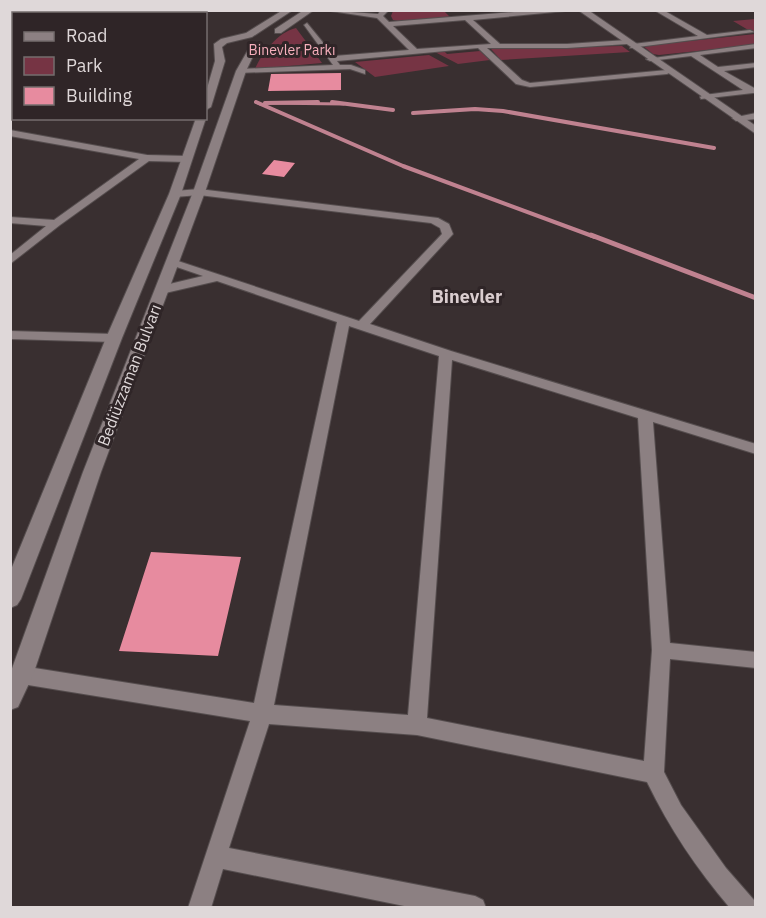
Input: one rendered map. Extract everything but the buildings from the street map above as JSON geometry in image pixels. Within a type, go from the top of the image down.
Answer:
[{"type":"street","points":[[207,104],[218,73],[219,51],[217,49],[219,44],[234,39],[288,10]]},
{"type":"street","points":[[267,38],[310,10]]},
{"type":"street","points":[[327,10],[379,16],[414,51]]},
{"type":"street","points":[[379,16],[386,10]]},
{"type":"street","points":[[449,10],[497,45]]},
{"type":"street","points":[[386,24],[573,10]]},
{"type":"street","points":[[582,10],[667,72],[756,131]]},
{"type":"street","points":[[657,10],[705,37]]},
{"type":"street","points":[[307,25],[339,67]]},
{"type":"street","points":[[332,59],[497,45],[630,44],[750,32]]},
{"type":"street","points":[[207,40],[234,39],[247,49]]},
{"type":"street","points":[[480,46],[519,82],[530,85],[667,72]]},
{"type":"street","points":[[650,59],[756,46]]},
{"type":"street","points":[[207,50],[247,49]]},
{"type":"street","name":"Bediüzzaman Bulvarı","points":[[10,699],[22,675],[92,472],[199,192],[247,49]]},
{"type":"street","points":[[693,54],[753,91]]},
{"type":"street","points":[[716,69],[755,66]]},
{"type":"street","points":[[241,71],[339,67],[362,72]]},
{"type":"street","points":[[704,97],[753,91]]},
{"type":"street","points":[[736,118],[756,116]]},
{"type":"street","name":"Bediüzzaman Bulvarı","points":[[10,599],[114,338],[175,194],[200,120]]},
{"type":"street","points":[[10,133],[147,158],[187,159]]},
{"type":"street","points":[[10,261],[56,223],[147,158]]},
{"type":"street","points":[[175,194],[199,192],[434,220],[446,226],[448,234],[362,325]]},
{"type":"street","points":[[10,220],[56,223]]},
{"type":"street","points":[[172,262],[446,354],[756,449]]},
{"type":"street","points":[[161,290],[197,280],[218,279]]},
{"type":"street","points":[[200,908],[262,714],[344,318]]},
{"type":"street","points":[[10,335],[114,338]]},
{"type":"street","points":[[417,725],[446,354]]},
{"type":"street","points":[[645,415],[661,650],[654,773],[674,813],[718,876],[746,908]]},
{"type":"street","points":[[661,650],[756,660]]},
{"type":"street","points":[[22,675],[262,714],[417,725],[654,773]]},
{"type":"street","points":[[217,857],[475,908]]},
{"type":"green space","points":[[443,10],[450,17],[399,21],[393,20],[391,16],[393,11]]},
{"type":"green space","points":[[755,19],[755,34],[733,21]]},
{"type":"green space","name":"Binevler Parkı","points":[[296,28],[322,63],[255,69],[271,44],[289,30]]},
{"type":"green space","points":[[755,34],[755,45],[659,55],[653,54],[643,46]]},
{"type":"green space","points":[[622,46],[630,52],[501,60],[491,49]]},
{"type":"green space","points":[[444,51],[447,54],[480,51],[490,60],[458,64],[435,52]]},
{"type":"green space","points":[[429,55],[449,66],[375,77],[355,62]]},
{"type":"waterway","points":[[260,104],[256,102],[403,166],[595,237]]},
{"type":"waterway","points":[[318,102],[265,103],[344,104]]},
{"type":"waterway","points":[[332,102],[393,110]]},
{"type":"waterway","points":[[413,113],[475,109],[503,111],[714,148]]},
{"type":"waterway","points":[[591,235],[756,298]]},
{"type":"district","name":"Binevler","points":[[467,296]]}]
